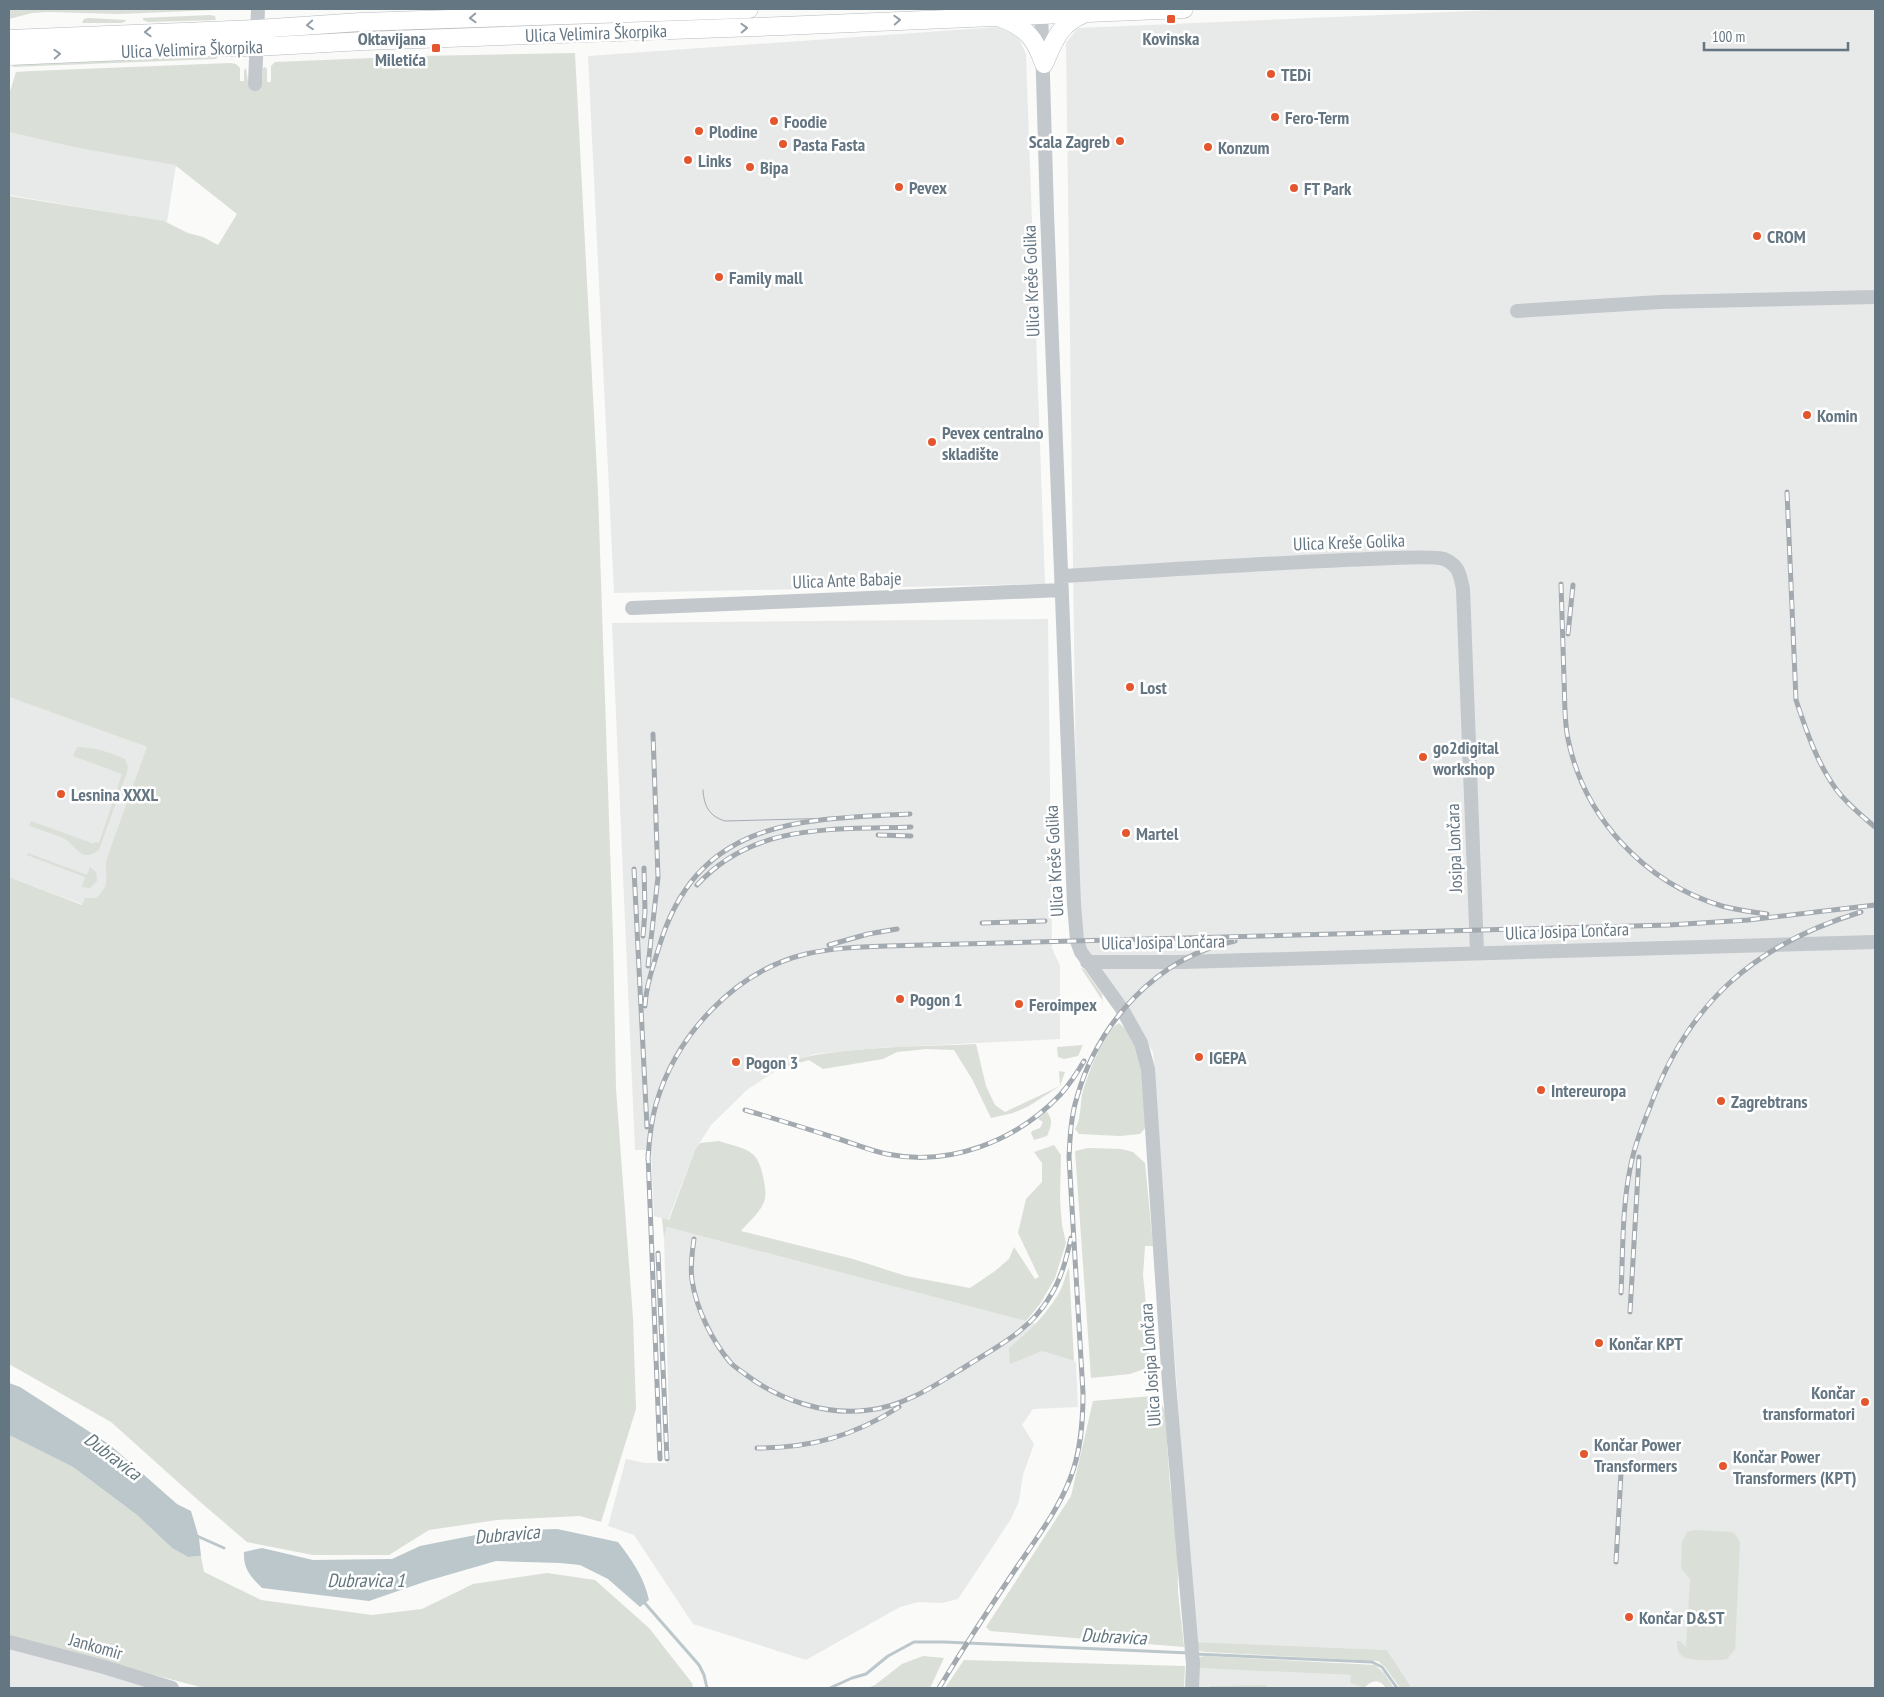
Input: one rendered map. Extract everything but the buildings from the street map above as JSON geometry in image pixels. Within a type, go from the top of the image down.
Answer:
[{"type":"main road","name":"Ulica Velimira Škorpika","points":[[9,39],[256,29],[362,22],[749,9]]},
{"type":"main road","name":"Ulica Velimira Škorpika","points":[[9,56],[782,26],[996,16],[1041,11],[1090,12],[1184,9]]},
{"type":"main road","points":[[1044,64],[1062,28],[1090,12]]},
{"type":"main road","points":[[996,16],[1019,26],[1030,34],[1044,64]]},
{"type":"street","points":[[255,84],[258,9]]},
{"type":"street","name":"Ulica Kreše Golika","points":[[1041,11],[1074,904],[1077,941],[1087,962]]},
{"type":"street","points":[[1517,311],[1660,302],[1875,297]]},
{"type":"street","name":"Ulica Kreše Golika","points":[[1062,583],[1269,563],[1443,558],[1456,566],[1460,573],[1469,743]]},
{"type":"street","name":"Ulica Ante Babaje","points":[[632,608],[1062,583]]},
{"type":"street","name":"Josipa Lončara","points":[[1469,743],[1477,952]]},
{"type":"street","name":"Ulica Josipa Lončara","points":[[1087,962],[1181,962],[1875,942]]},
{"type":"street","name":"Ulica Josipa Lončara","points":[[1087,962],[1122,1009],[1141,1043],[1148,1069],[1169,1383],[1193,1664],[1192,1688]]},
{"type":"street","name":"Jankomir","points":[[9,1642],[104,1667],[172,1688]]},
{"type":"shaded area","points":[[9,9],[238,9],[120,14],[47,12],[32,13],[9,19]]},
{"type":"shaded area","points":[[1519,9],[1875,9],[1875,1688],[1411,1687],[1387,1650],[1198,1642],[1195,1639],[1153,1052],[1127,1008],[1078,936],[1066,43],[1078,28]]},
{"type":"shaded area","points":[[215,16],[216,20],[148,22],[143,20],[143,18]]},
{"type":"shaded area","points":[[84,19],[127,20],[122,23],[82,23]]},
{"type":"shaded area","points":[[998,27],[1018,36],[1026,54],[1045,584],[614,593],[588,56]]},
{"type":"shaded area","points":[[575,53],[598,492],[613,937],[616,1089],[633,1318],[636,1409],[601,1522],[580,1516],[497,1520],[429,1530],[389,1555],[313,1555],[247,1542],[111,1422],[9,1364],[9,877],[82,905],[85,898],[96,898],[106,883],[107,858],[147,747],[9,697],[9,196],[164,221],[218,245],[237,214],[175,165],[78,148],[9,132],[9,95],[16,72],[231,63],[236,64],[240,68],[240,81],[244,81],[244,70],[246,68],[248,82],[262,83],[263,68],[265,67],[267,69],[267,82],[271,82],[271,66],[275,62],[420,56]]},
{"type":"shaded area","points":[[217,57],[216,59],[12,67],[19,60]]},
{"type":"shaded area","points":[[9,132],[78,148],[176,165],[167,222],[9,195]]},
{"type":"shaded area","points":[[1048,619],[1052,948],[1060,966],[1060,1039],[877,1048],[815,1054],[788,1063],[748,1089],[711,1125],[695,1150],[668,1220],[654,1216],[651,1150],[635,1150],[612,623]]},
{"type":"shaded area","points":[[9,697],[147,747],[111,862],[100,911],[9,877]]},
{"type":"shaded area","points":[[77,747],[96,749],[118,756],[125,759],[128,767],[99,850],[87,855],[79,852],[63,838],[29,826],[31,821],[94,844],[95,842],[99,843],[122,774],[73,756]]},
{"type":"shaded area","points":[[28,853],[87,875],[90,867],[96,872],[97,881],[90,888],[82,887],[85,877],[27,855]]},
{"type":"shaded area","points":[[1081,968],[1084,969],[1102,994],[1103,1008],[1102,1000]]},
{"type":"shaded area","points":[[1119,1023],[1129,1033],[1140,1057],[1143,1070],[1146,1127],[1140,1134],[1120,1136],[1079,1134],[1075,1129],[1087,1078],[1107,1035]]},
{"type":"shaded area","points":[[976,1044],[986,1086],[995,1105],[1005,1112],[1060,1086],[1029,1106],[1013,1113],[991,1118],[972,1079],[954,1050],[927,1049],[897,1052],[883,1059],[823,1069],[809,1060],[778,1069],[796,1060],[826,1053]]},
{"type":"shaded area","points":[[1083,1045],[1078,1056],[1064,1059],[1058,1057],[1057,1047]]},
{"type":"shaded area","points":[[1059,1071],[1065,1072],[1060,1086]]},
{"type":"shaded area","points":[[1046,1111],[1051,1120],[1047,1136],[1034,1140],[1031,1133],[1040,1128],[1043,1122],[1038,1119]]},
{"type":"shaded area","points":[[719,1141],[750,1152],[759,1162],[762,1170],[765,1190],[764,1201],[758,1212],[741,1231],[853,1259],[906,1276],[970,1288],[1009,1259],[1014,1247],[1035,1279],[1039,1277],[1018,1233],[1026,1199],[1042,1182],[1042,1163],[1034,1152],[1054,1145],[1061,1155],[1060,1199],[1062,1225],[1066,1243],[1055,1278],[1040,1304],[1026,1321],[667,1227],[664,1238],[662,1218],[669,1220],[695,1150],[700,1143]]},
{"type":"shaded area","points":[[1088,1148],[1121,1149],[1133,1152],[1145,1163],[1153,1246],[1145,1246],[1143,1275],[1149,1359],[1144,1369],[1130,1374],[1091,1378],[1075,1151]]},
{"type":"shaded area","points":[[667,1227],[1037,1324],[1034,1348],[1076,1362],[1078,1407],[1033,1409],[1022,1425],[1034,1444],[1023,1475],[1019,1501],[1011,1519],[958,1599],[942,1603],[918,1602],[900,1607],[806,1660],[693,1624],[634,1535],[608,1526],[626,1459],[645,1463],[667,1463],[670,1456],[664,1238]]},
{"type":"shaded area","points":[[1069,1267],[1074,1361],[1042,1351],[1010,1364],[1009,1348],[1051,1306],[1061,1289]]},
{"type":"shaded area","points":[[1151,1396],[1160,1402],[1165,1412],[1170,1487],[1177,1518],[1178,1592],[1184,1647],[990,1631],[986,1627],[1071,1496],[1093,1401]]},
{"type":"shaded area","points":[[9,1435],[73,1467],[137,1515],[172,1548],[188,1557],[201,1556],[204,1572],[261,1600],[372,1615],[422,1609],[473,1584],[547,1573],[595,1580],[649,1628],[692,1683],[693,1688],[204,1688],[9,1637]]},
{"type":"shaded area","points":[[1696,1530],[1731,1532],[1735,1534],[1740,1542],[1735,1649],[1727,1659],[1697,1660],[1686,1658],[1679,1653],[1678,1649],[1677,1641],[1680,1641],[1686,1647],[1690,1579],[1681,1568],[1682,1542],[1687,1532]]},
{"type":"shaded area","points":[[1195,1639],[1198,1642],[1387,1650],[1411,1687],[1430,1688],[1400,1688],[1385,1667],[1378,1661],[1205,1652],[1199,1651]]},
{"type":"shaded area","points":[[9,1647],[159,1688],[9,1688]]},
{"type":"shaded area","points":[[923,1656],[944,1658],[930,1688],[867,1688],[875,1685],[902,1664]]},
{"type":"shaded area","points":[[1199,1657],[1375,1665],[1384,1673],[1394,1688],[1386,1688],[1378,1681],[1375,1681],[1364,1688],[1350,1683],[1351,1675],[1198,1668]]},
{"type":"shaded area","points":[[964,1660],[1185,1666],[1184,1688],[945,1688]]},
{"type":"shaded area","points":[[1198,1668],[1352,1675],[1350,1683],[1364,1688],[1199,1688]]},
{"type":"shaded area","points":[[1266,1685],[1266,1688],[1210,1688],[1210,1686]]},
{"type":"water","points":[[9,1383],[20,1387],[110,1445],[177,1504],[191,1511],[199,1538],[201,1556],[188,1557],[172,1548],[137,1515],[73,1467],[9,1435]]},
{"type":"water","name":"Dubravica 1","points":[[557,1529],[618,1542],[637,1569],[649,1600],[640,1607],[608,1579],[580,1565],[496,1561],[427,1581],[369,1601],[262,1588],[249,1572],[244,1558],[244,1552],[262,1548],[313,1560],[392,1559],[420,1546],[496,1531]]},
{"type":"waterway","name":"Dubravica","points":[[197,1536],[224,1548]]},
{"type":"waterway","name":"Dubravica","points":[[643,1601],[699,1665],[707,1688]]},
{"type":"waterway","name":"Dubravica","points":[[830,1688],[866,1674],[888,1656],[914,1642],[1189,1653]]},
{"type":"waterway","name":"Dubravica","points":[[1195,1654],[1372,1662],[1382,1667],[1397,1688]]},
{"type":"tram line","points":[[703,790],[708,810],[725,821],[838,818]]},
{"type":"railway","points":[[1787,492],[1796,700],[1813,746],[1829,779],[1845,800],[1875,827]]},
{"type":"railway","points":[[1561,584],[1565,709],[1568,739],[1576,768],[1588,795],[1603,820],[1622,844],[1644,864],[1668,881],[1694,895],[1722,906],[1767,914]]},
{"type":"railway","points":[[1568,634],[1573,585]]},
{"type":"railway","points":[[648,966],[658,877],[653,734]]},
{"type":"railway","points":[[645,1006],[654,962],[676,905],[698,873],[725,850],[756,835],[791,825],[828,819],[910,814]]},
{"type":"railway","points":[[697,885],[720,865],[744,850],[770,840],[824,830],[911,827]]},
{"type":"railway","points":[[878,835],[911,836]]},
{"type":"railway","points":[[643,936],[645,912],[644,868]]},
{"type":"railway","points":[[634,869],[647,1127]]},
{"type":"railway","points":[[648,1160],[650,1132],[656,1104],[665,1078],[678,1054],[694,1031],[712,1009],[755,975],[780,962],[806,954],[856,947],[1669,925],[1748,920],[1875,905]]},
{"type":"railway","points":[[1621,1293],[1624,1215],[1627,1184],[1632,1161],[1650,1107],[1666,1070],[1684,1037],[1706,1008],[1730,982],[1758,960],[1789,941],[1823,925],[1861,912]]},
{"type":"railway","points":[[982,923],[1045,921]]},
{"type":"railway","points":[[829,945],[868,934],[897,929]]},
{"type":"railway","points":[[939,1688],[1053,1513],[1065,1491],[1077,1458],[1082,1426],[1083,1393],[1069,1157],[1073,1112],[1087,1070],[1100,1044],[1116,1019],[1135,997],[1156,978],[1180,962],[1207,949],[1235,941]]},
{"type":"railway","points":[[745,1110],[881,1153],[911,1157],[934,1157],[981,1147],[1023,1125],[1043,1111],[1060,1095],[1084,1061]]},
{"type":"railway","points":[[648,1154],[660,1459]]},
{"type":"railway","points":[[1630,1312],[1639,1157]]},
{"type":"railway","points":[[694,1239],[691,1275],[697,1302],[711,1334],[723,1354],[732,1364],[758,1383],[788,1398],[820,1408],[836,1411],[853,1411],[883,1408],[921,1393],[1013,1336],[1033,1319],[1053,1291],[1063,1270],[1071,1238]]},
{"type":"railway","points":[[658,1253],[667,1459]]},
{"type":"railway","points":[[757,1448],[796,1446],[849,1433],[899,1407]]},
{"type":"railway","points":[[1616,1562],[1621,1473]]},
{"type":"place","name":"Kovinska","points":[[1171,19]]},
{"type":"place","name":"Oktavijana Miletića","points":[[436,48]]},
{"type":"place","name":"TEDi","points":[[1271,74]]},
{"type":"place","name":"Fero-Term","points":[[1275,117]]},
{"type":"place","name":"Foodie","points":[[774,121]]},
{"type":"place","name":"Plodine","points":[[699,131]]},
{"type":"place","name":"Scala Zagreb","points":[[1120,141]]},
{"type":"place","name":"Pasta Fasta","points":[[783,144]]},
{"type":"place","name":"Konzum","points":[[1208,147]]},
{"type":"place","name":"Links","points":[[688,160]]},
{"type":"place","name":"Bipa","points":[[750,167]]},
{"type":"place","name":"Pevex","points":[[899,187]]},
{"type":"place","name":"FT Park","points":[[1294,188]]},
{"type":"place","name":"CROM","points":[[1757,236]]},
{"type":"place","name":"Family mall","points":[[719,277]]},
{"type":"place","name":"Komin","points":[[1807,415]]},
{"type":"place","name":"Pevex centralno skladište","points":[[932,442]]},
{"type":"place","name":"Lost","points":[[1130,687]]},
{"type":"place","name":"go2digital workshop","points":[[1423,757]]},
{"type":"place","name":"Lesnina XXXL","points":[[61,794]]},
{"type":"place","name":"Martel","points":[[1126,833]]},
{"type":"place","name":"Pogon 1","points":[[900,999]]},
{"type":"place","name":"Feroimpex","points":[[1019,1004]]},
{"type":"place","name":"IGEPA","points":[[1199,1057]]},
{"type":"place","name":"Pogon 3","points":[[736,1062]]},
{"type":"place","name":"Intereuropa","points":[[1541,1090]]},
{"type":"place","name":"Zagrebtrans","points":[[1721,1101]]},
{"type":"place","name":"Končar KPT","points":[[1599,1343]]},
{"type":"place","name":"Končar transformatori","points":[[1865,1402]]},
{"type":"place","name":"Končar Power Transformers","points":[[1584,1454]]},
{"type":"place","name":"Končar Power Transformers (KPT)","points":[[1723,1466]]},
{"type":"place","name":"Končar D&ST","points":[[1629,1617]]}]
